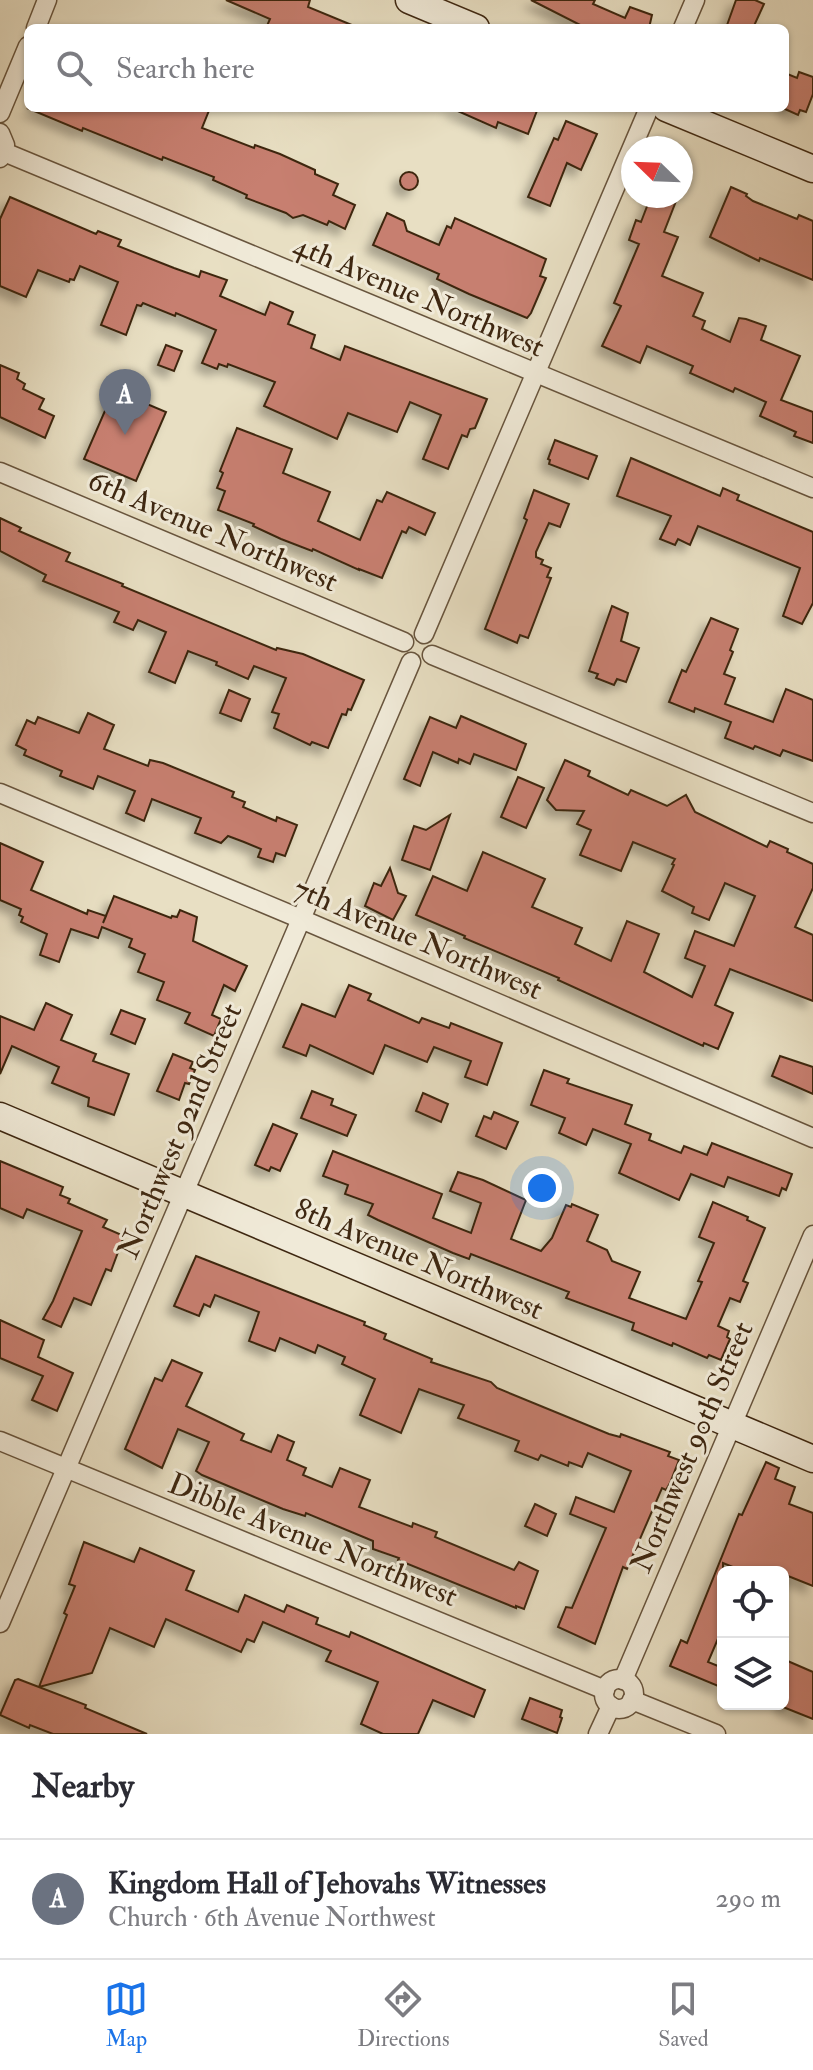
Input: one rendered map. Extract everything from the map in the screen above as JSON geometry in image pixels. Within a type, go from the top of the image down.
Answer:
[{"type":"street","points":[[38,24],[47,0]]},
{"type":"street","points":[[409,0],[466,24]]},
{"type":"street","points":[[685,24],[695,0]]},
{"type":"street","points":[[0,113],[24,56]]},
{"type":"street","points":[[424,634],[647,112]]},
{"type":"street","points":[[676,112],[813,169]]},
{"type":"street","points":[[0,133],[4,139],[2,155]]},
{"type":"street","name":"4th Avenue Northwest","points":[[2,155],[813,488]]},
{"type":"street","name":"6th Avenue Northwest","points":[[0,472],[404,642]]},
{"type":"street","points":[[412,634],[424,634],[433,642],[432,655],[422,663],[411,662],[403,651],[404,642],[412,634]]},
{"type":"street","points":[[432,655],[813,813]]},
{"type":"street","name":"Northwest 92nd Street","points":[[0,1623],[411,662]]},
{"type":"street","name":"7th Avenue Northwest","points":[[0,793],[813,1138]]},
{"type":"street","name":"8th Avenue Northwest","points":[[0,1116],[813,1459]]},
{"type":"street","name":"Northwest 90th Street","points":[[623,1680],[813,1235]]},
{"type":"street","name":"Dibble Avenue Northwest","points":[[0,1441],[608,1698]]},
{"type":"street","points":[[598,1734],[611,1681],[623,1680],[633,1688],[632,1700],[624,1708],[608,1698]]},
{"type":"street","points":[[632,1700],[716,1734]]},
{"type":"building","points":[[226,0],[310,0],[308,7],[349,24],[268,24],[270,19]]},
{"type":"building","points":[[531,0],[595,0],[593,4],[625,18],[630,7],[652,15],[650,24],[578,24]]},
{"type":"building","points":[[736,0],[755,0],[764,4],[755,24],[727,24]]},
{"type":"building","points":[[799,72],[813,77],[813,94],[806,112],[800,110],[798,115],[789,111],[789,75],[797,78]]},
{"type":"building","points":[[37,112],[208,112],[202,128],[254,148],[255,145],[280,154],[315,170],[315,174],[338,184],[333,195],[355,205],[345,229],[329,221],[327,225],[303,215],[293,218],[246,198],[247,195],[213,180],[214,177],[83,128],[82,131]]},
{"type":"building","points":[[460,112],[536,112],[528,134],[498,122],[496,128]]},
{"type":"building","points":[[566,121],[597,134],[581,170],[567,163],[550,206],[528,197],[554,138],[558,140]]},
{"type":"building","points":[[409,172],[418,181],[409,190],[400,181]]},
{"type":"building","points":[[731,187],[747,194],[753,201],[797,219],[799,215],[813,221],[813,280],[760,258],[759,261],[710,237]]},
{"type":"building","points":[[10,197],[96,234],[98,231],[121,240],[118,246],[174,268],[199,277],[201,271],[227,280],[220,296],[265,315],[270,302],[293,312],[288,324],[315,335],[311,348],[340,360],[345,346],[487,399],[475,428],[470,429],[467,437],[462,435],[448,469],[423,459],[441,415],[410,402],[397,432],[348,413],[337,439],[264,406],[275,382],[228,364],[227,367],[219,364],[217,369],[202,363],[216,330],[143,303],[137,305],[126,335],[101,325],[118,282],[80,266],[74,280],[70,279],[69,282],[38,270],[26,297],[0,286],[0,219]]},
{"type":"building","points":[[646,208],[673,208],[664,232],[678,237],[662,276],[703,293],[693,316],[705,321],[702,329],[730,342],[739,318],[746,319],[766,326],[761,340],[800,356],[781,400],[813,412],[813,443],[760,416],[766,402],[735,388],[733,392],[690,373],[693,366],[647,346],[640,363],[602,346],[621,306],[614,303],[639,244],[629,240],[636,220],[641,222]]},
{"type":"building","points":[[387,213],[404,221],[407,231],[439,245],[447,226],[451,228],[455,218],[546,259],[540,276],[546,278],[531,313],[527,318],[469,294],[437,279],[439,274],[373,245]]},
{"type":"building","points":[[166,345],[182,351],[174,371],[158,365]]},
{"type":"building","points":[[0,365],[19,373],[17,379],[25,384],[23,389],[44,399],[39,409],[54,416],[45,438],[0,417]]},
{"type":"building","points":[[114,390],[166,412],[136,481],[84,459]]},
{"type":"building","points":[[237,428],[292,449],[283,473],[330,492],[318,521],[360,540],[377,500],[382,502],[387,492],[435,513],[425,535],[409,527],[406,533],[402,531],[382,578],[281,539],[218,510],[225,491],[217,488],[223,473],[220,471]]},
{"type":"building","points":[[555,440],[597,456],[588,479],[549,464]]},
{"type":"building","points":[[631,458],[720,496],[723,488],[739,495],[737,500],[813,532],[813,603],[802,624],[783,616],[800,568],[698,526],[690,545],[678,539],[675,545],[660,539],[671,516],[617,496]]},
{"type":"building","points":[[534,490],[569,504],[560,527],[549,523],[536,552],[536,557],[543,560],[541,564],[551,568],[547,577],[551,578],[528,638],[520,635],[517,643],[485,629],[527,520],[524,518]]},
{"type":"building","points":[[0,518],[21,528],[19,531],[70,553],[66,561],[122,586],[276,650],[303,654],[364,680],[351,710],[348,709],[346,715],[342,714],[328,748],[312,742],[310,745],[274,728],[279,714],[272,712],[286,678],[254,666],[248,679],[188,651],[175,683],[149,672],[166,632],[138,620],[133,630],[114,622],[119,612],[43,581],[46,575],[0,551]]},
{"type":"building","points":[[612,606],[628,613],[621,641],[639,648],[626,682],[617,679],[614,685],[596,678],[598,674],[589,671]]},
{"type":"building","points":[[711,618],[738,629],[724,674],[735,678],[725,704],[773,722],[786,689],[813,700],[813,761],[783,750],[780,756],[755,746],[753,749],[725,738],[731,722],[669,702],[682,670],[686,672]]},
{"type":"building","points":[[229,690],[250,699],[241,721],[220,713]]},
{"type":"building","points":[[88,713],[114,725],[104,749],[148,766],[150,760],[163,763],[234,792],[232,797],[245,802],[243,807],[276,821],[277,817],[297,825],[285,856],[276,853],[273,862],[258,857],[261,849],[228,836],[221,843],[195,833],[201,818],[152,799],[144,821],[126,813],[135,791],[98,776],[93,789],[60,776],[62,771],[24,755],[26,750],[16,745],[27,720],[35,724],[38,717],[79,733]]},
{"type":"building","points":[[461,716],[526,744],[516,770],[474,754],[470,764],[459,759],[458,763],[433,752],[420,786],[404,779],[430,717],[456,728]]},
{"type":"building","points":[[565,760],[590,771],[588,776],[628,795],[631,790],[667,806],[686,795],[695,812],[767,847],[770,841],[813,864],[813,888],[795,927],[813,935],[813,1001],[730,969],[715,1005],[733,1013],[718,1049],[704,1043],[703,1046],[416,915],[433,876],[467,891],[483,852],[545,879],[532,907],[582,928],[575,944],[611,961],[627,921],[659,934],[644,972],[692,997],[705,966],[685,958],[695,931],[734,946],[755,896],[725,883],[709,920],[692,913],[694,907],[662,891],[675,859],[633,842],[621,871],[580,855],[591,830],[577,824],[584,811],[556,810],[547,800]]},
{"type":"building","points":[[518,777],[544,788],[526,828],[501,817]]},
{"type":"building","points":[[450,815],[430,870],[402,860],[414,826],[426,830]]},
{"type":"building","points":[[0,843],[43,862],[31,890],[87,914],[88,910],[106,916],[114,896],[171,918],[177,917],[180,910],[197,917],[193,941],[247,966],[235,991],[224,985],[212,1015],[221,1019],[214,1036],[185,1023],[190,1013],[157,1000],[164,982],[138,972],[145,954],[129,947],[132,939],[102,927],[98,938],[71,929],[59,962],[40,955],[47,934],[21,922],[21,909],[0,900]]},
{"type":"building","points":[[390,868],[398,893],[406,896],[393,920],[365,906],[374,883],[381,886]]},
{"type":"building","points":[[349,985],[371,994],[368,1000],[419,1023],[422,1018],[449,1028],[451,1023],[502,1043],[487,1085],[465,1077],[471,1061],[434,1047],[427,1062],[385,1045],[373,1074],[310,1045],[306,1056],[283,1047],[302,1004],[335,1017]]},
{"type":"building","points":[[46,1003],[72,1015],[61,1040],[96,1054],[93,1061],[129,1074],[114,1115],[88,1106],[89,1098],[52,1083],[59,1067],[12,1046],[0,1074],[0,1016],[34,1030]]},
{"type":"building","points":[[121,1010],[145,1019],[135,1044],[111,1034]]},
{"type":"building","points":[[173,1054],[193,1062],[190,1068],[195,1070],[189,1084],[185,1083],[179,1100],[157,1091]]},
{"type":"building","points":[[780,1056],[813,1067],[813,1094],[772,1076]]},
{"type":"building","points":[[544,1070],[569,1079],[567,1083],[632,1105],[625,1124],[651,1134],[649,1140],[681,1153],[684,1146],[707,1155],[712,1143],[792,1174],[786,1190],[782,1188],[779,1196],[728,1177],[724,1187],[691,1174],[679,1200],[619,1173],[631,1144],[593,1129],[586,1145],[559,1133],[565,1118],[531,1105]]},
{"type":"building","points":[[312,1091],[333,1099],[331,1105],[356,1115],[347,1136],[301,1118]]},
{"type":"building","points":[[423,1093],[448,1104],[441,1122],[416,1111]]},
{"type":"building","points":[[494,1112],[518,1122],[506,1149],[476,1136],[484,1116],[491,1119]]},
{"type":"building","points":[[273,1124],[297,1134],[280,1171],[271,1167],[269,1171],[255,1165]]},
{"type":"building","points":[[333,1151],[442,1194],[433,1218],[471,1233],[481,1203],[450,1191],[458,1172],[526,1200],[511,1239],[541,1251],[552,1238],[566,1205],[571,1207],[572,1204],[598,1215],[587,1241],[607,1250],[612,1261],[640,1272],[629,1298],[686,1319],[714,1243],[699,1237],[713,1202],[748,1217],[747,1220],[765,1228],[743,1281],[748,1283],[740,1302],[730,1298],[718,1326],[729,1331],[727,1337],[730,1339],[721,1360],[709,1355],[707,1358],[632,1330],[634,1323],[566,1298],[569,1292],[471,1254],[469,1259],[453,1253],[368,1215],[373,1204],[345,1194],[348,1185],[323,1176]]},
{"type":"building","points":[[0,1161],[63,1187],[60,1195],[70,1199],[68,1203],[107,1220],[103,1227],[124,1236],[111,1271],[106,1269],[91,1305],[74,1298],[61,1327],[43,1319],[82,1231],[27,1209],[23,1218],[0,1208]]},
{"type":"building","points":[[196,1256],[365,1322],[364,1325],[386,1334],[384,1339],[432,1359],[431,1362],[491,1382],[497,1388],[609,1434],[620,1437],[621,1434],[670,1452],[668,1456],[679,1460],[666,1490],[662,1488],[627,1569],[623,1567],[595,1644],[558,1627],[566,1607],[572,1608],[606,1528],[570,1514],[576,1497],[614,1512],[631,1471],[588,1453],[582,1467],[569,1462],[568,1466],[541,1455],[538,1460],[515,1451],[519,1441],[458,1418],[464,1405],[419,1389],[401,1433],[360,1415],[375,1379],[342,1364],[345,1357],[318,1345],[315,1353],[280,1338],[275,1351],[249,1341],[259,1312],[215,1295],[210,1307],[204,1304],[199,1316],[174,1306]]},
{"type":"building","points":[[0,1320],[44,1340],[38,1357],[73,1373],[57,1411],[32,1400],[43,1376],[0,1358]]},
{"type":"building","points":[[172,1360],[202,1373],[186,1406],[244,1434],[241,1440],[271,1452],[278,1435],[294,1442],[287,1460],[306,1468],[303,1475],[332,1487],[340,1468],[370,1480],[359,1507],[412,1527],[413,1523],[437,1532],[435,1537],[514,1570],[519,1562],[538,1571],[524,1609],[373,1549],[373,1541],[306,1513],[305,1516],[283,1509],[202,1475],[196,1471],[209,1442],[178,1429],[162,1468],[125,1449],[155,1378],[162,1381]]},
{"type":"building","points":[[766,1462],[779,1468],[775,1479],[795,1487],[789,1504],[813,1513],[813,1586],[789,1576],[789,1566],[730,1566],[723,1563],[723,1566],[718,1566],[739,1514],[742,1515]]},
{"type":"building","points":[[535,1504],[556,1514],[547,1536],[525,1526]]},
{"type":"building","points":[[84,1542],[134,1562],[140,1548],[194,1571],[186,1590],[238,1612],[245,1595],[284,1612],[287,1605],[318,1618],[316,1624],[349,1637],[351,1632],[485,1690],[474,1717],[433,1700],[418,1734],[383,1734],[361,1724],[378,1682],[326,1661],[331,1651],[263,1622],[254,1642],[247,1639],[241,1652],[166,1619],[154,1647],[110,1628],[92,1673],[39,1687],[67,1615],[64,1613],[75,1586],[69,1584]]},
{"type":"building","points":[[717,1569],[717,1641],[708,1662],[717,1666],[717,1686],[670,1666],[681,1640],[687,1643]]},
{"type":"building","points":[[789,1662],[813,1672],[813,1719],[789,1709]]},
{"type":"building","points":[[18,1679],[86,1705],[85,1708],[147,1734],[53,1734],[30,1725],[29,1728],[0,1715]]},
{"type":"building","points":[[530,1698],[562,1710],[557,1733],[522,1719]]},
{"type":"place","name":"Kingdom Hall of Jehovahs Witnesses","points":[[125,435]]}]
